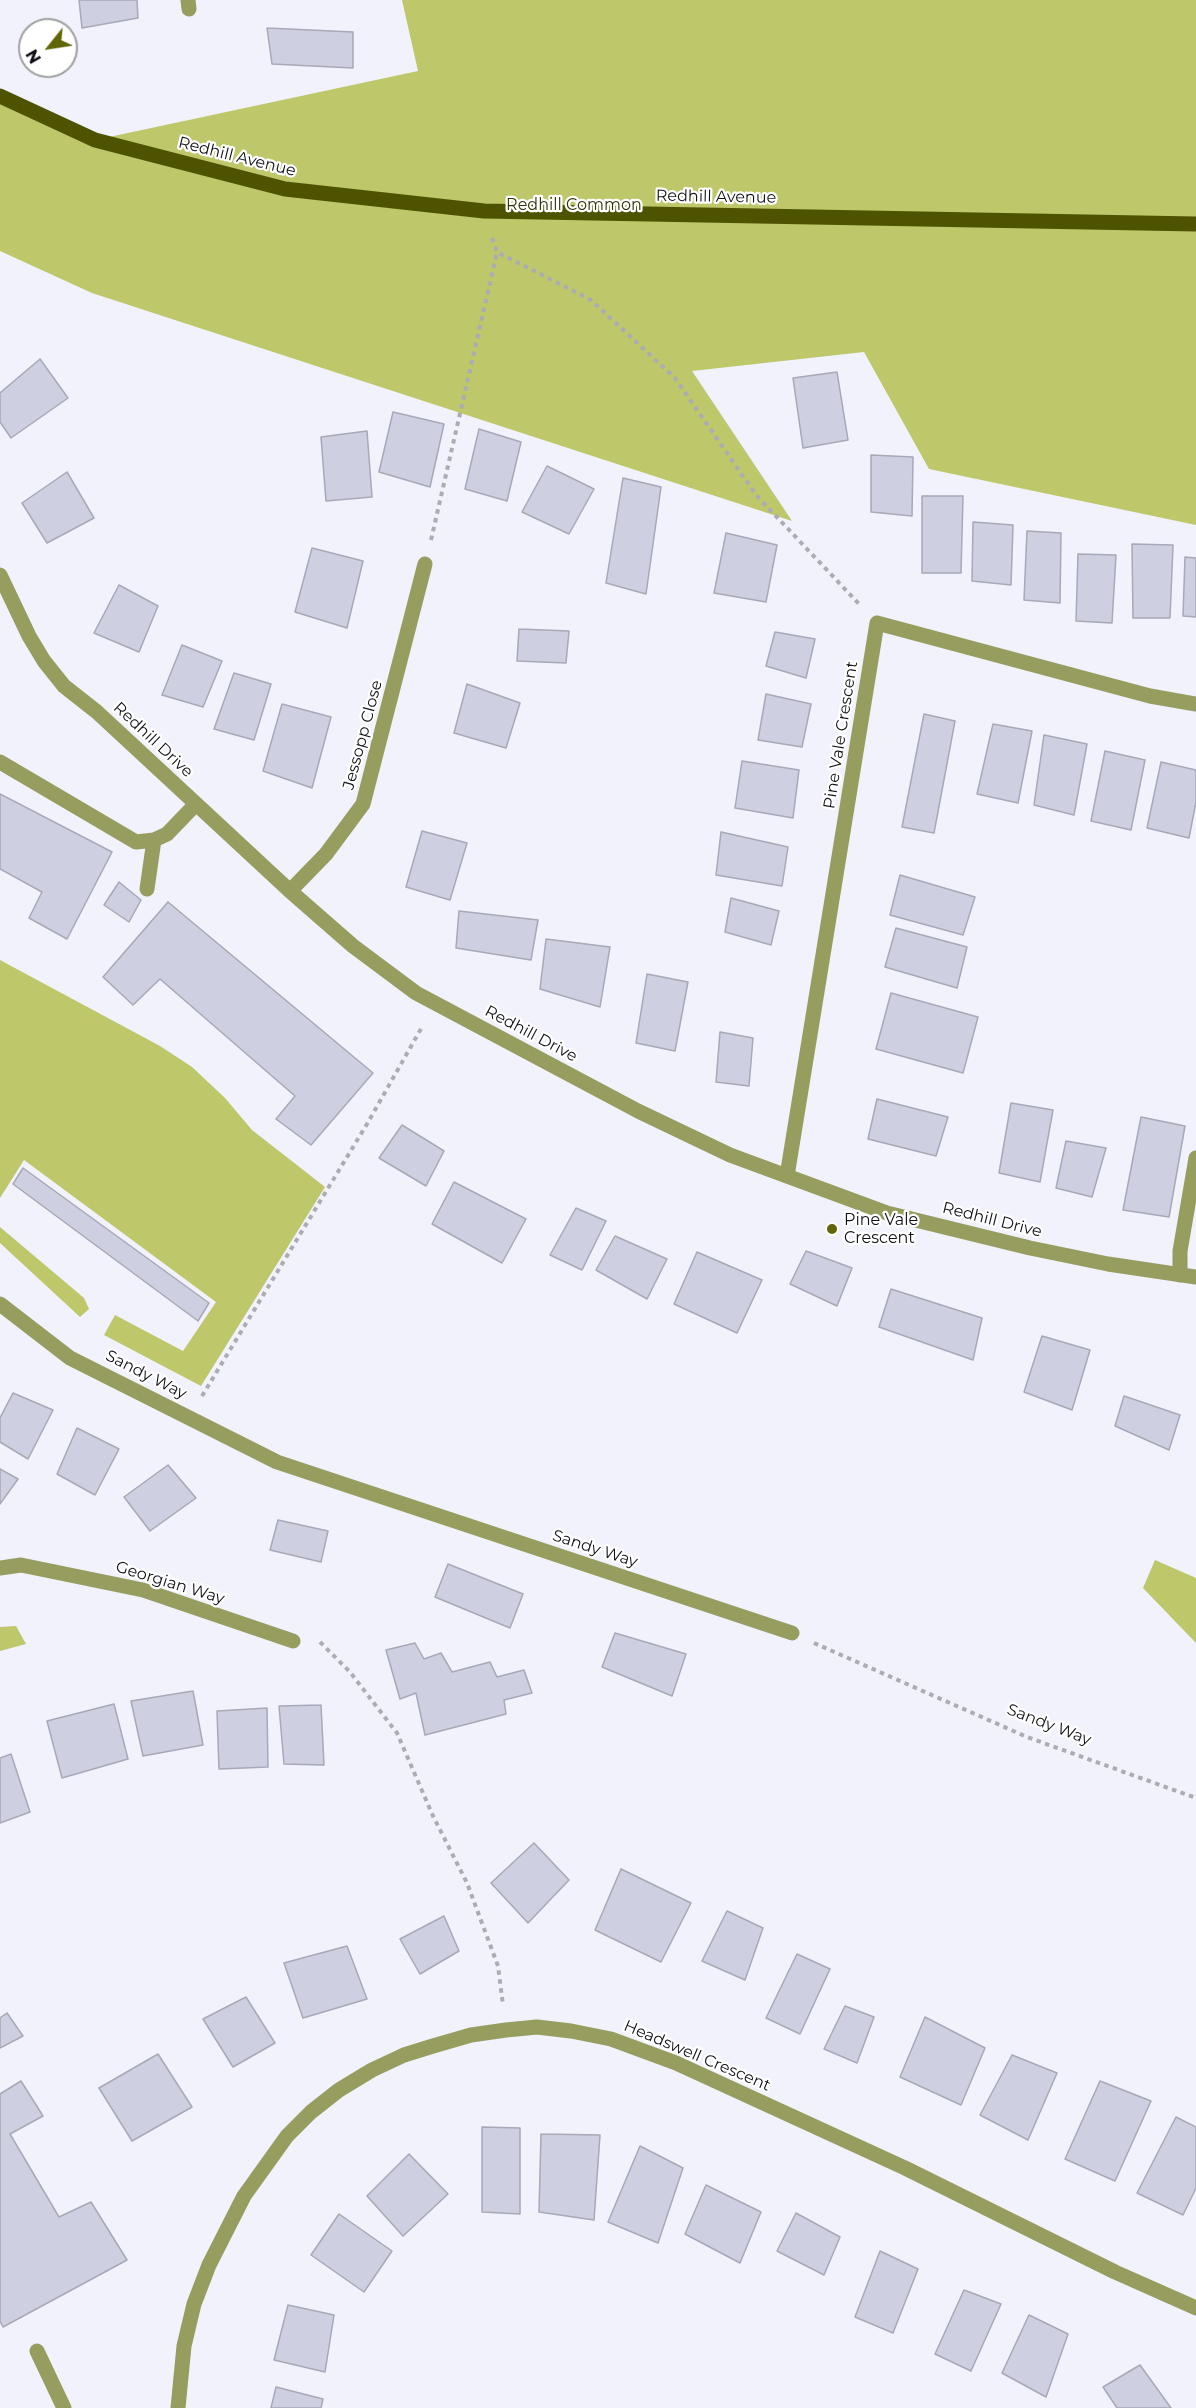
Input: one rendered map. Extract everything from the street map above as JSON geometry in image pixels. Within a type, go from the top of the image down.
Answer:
[{"type":"main road","name":"Redhill Avenue","points":[[0,96],[95,140],[285,189],[484,212],[1196,224]]},
{"type":"street","name":"Jessopp Close","points":[[290,891],[326,854],[363,804],[425,564]]},
{"type":"street","name":"Redhill Drive","points":[[0,575],[28,636],[64,686],[97,712],[290,891],[353,946],[416,993],[638,1111],[730,1155],[887,1213],[1108,1264],[1196,1278]]},
{"type":"street","points":[[878,623],[1150,696],[1196,704]]},
{"type":"street","name":"Pine Vale Crescent","points":[[787,1176],[878,623]]},
{"type":"street","points":[[0,762],[136,842],[154,840],[167,834],[196,804]]},
{"type":"street","points":[[147,889],[154,840]]},
{"type":"street","points":[[1180,1275],[1180,1251],[1196,1158]]},
{"type":"street","name":"Sandy Way","points":[[0,1305],[70,1358],[277,1462],[792,1633]]},
{"type":"street","name":"Georgian Way","points":[[0,1568],[21,1565],[143,1590],[293,1641]]},
{"type":"street","name":"Headswell Crescent","points":[[178,2408],[184,2346],[194,2304],[209,2265],[244,2196],[287,2136],[311,2112],[339,2090],[372,2070],[404,2055],[433,2046],[471,2035],[506,2030],[537,2027],[611,2038],[676,2063],[905,2168],[1114,2272],[1196,2308]]},
{"type":"street","points":[[37,2352],[64,2408]]},
{"type":"path","points":[[425,564],[497,252],[484,212]]},
{"type":"path","points":[[497,252],[591,300],[675,378],[756,495],[878,623]]},
{"type":"path","points":[[189,1417],[368,1124],[435,1004]]},
{"type":"path","name":"Sandy Way","points":[[792,1633],[1027,1737],[1196,1798]]},
{"type":"path","points":[[293,1641],[320,1642],[350,1672],[397,1733],[433,1816],[467,1883],[498,1966],[506,2030]]},
{"type":"green space","name":"Redhill Common","points":[[402,0],[1196,0],[1196,525],[929,469],[864,352],[692,371],[792,521],[92,293],[0,251],[0,96],[95,140],[418,71]]},
{"type":"green space","points":[[0,960],[160,1046],[192,1067],[225,1098],[252,1130],[325,1187],[201,1386],[104,1335],[115,1315],[183,1351],[216,1302],[24,1160],[0,1198]]},
{"type":"green space","points":[[0,1227],[84,1298],[89,1309],[80,1317],[0,1243]]},
{"type":"green space","points":[[1155,1560],[1196,1578],[1196,1643],[1143,1588]]},
{"type":"green space","points":[[16,1626],[26,1644],[0,1651],[0,1627]]},
{"type":"building","points":[[79,0],[137,0],[138,18],[82,28]]},
{"type":"building","points":[[267,28],[353,32],[353,68],[272,64]]},
{"type":"building","points":[[40,359],[68,398],[11,438],[0,422],[0,393]]},
{"type":"building","points":[[837,372],[848,440],[803,448],[793,378]]},
{"type":"building","points":[[393,412],[444,424],[430,487],[379,472]]},
{"type":"building","points":[[479,429],[521,442],[507,501],[465,489]]},
{"type":"building","points":[[367,431],[372,497],[326,501],[321,437]]},
{"type":"building","points":[[871,455],[913,457],[912,516],[871,512]]},
{"type":"building","points":[[547,466],[594,489],[569,534],[522,512]]},
{"type":"building","points":[[67,472],[94,518],[47,543],[22,503]]},
{"type":"building","points":[[623,478],[661,487],[646,594],[606,583]]},
{"type":"building","points":[[922,496],[963,496],[961,573],[922,573]]},
{"type":"building","points":[[973,522],[1013,525],[1011,585],[972,581]]},
{"type":"building","points":[[1027,531],[1061,533],[1060,603],[1024,600]]},
{"type":"building","points":[[726,533],[777,545],[766,602],[714,593]]},
{"type":"building","points":[[1132,544],[1173,545],[1170,618],[1133,618]]},
{"type":"building","points":[[312,548],[363,561],[347,628],[295,612]]},
{"type":"building","points":[[1078,554],[1116,555],[1112,623],[1076,621]]},
{"type":"building","points":[[1185,557],[1196,558],[1196,617],[1183,616]]},
{"type":"building","points":[[119,585],[158,606],[139,652],[94,633]]},
{"type":"building","points":[[519,629],[569,631],[566,663],[517,661]]},
{"type":"building","points":[[775,632],[815,639],[806,678],[766,666]]},
{"type":"building","points":[[182,645],[222,661],[203,707],[162,695]]},
{"type":"building","points":[[234,673],[271,684],[254,740],[214,729]]},
{"type":"building","points":[[467,684],[520,703],[506,748],[454,733]]},
{"type":"building","points":[[766,694],[811,704],[802,747],[758,740]]},
{"type":"building","points":[[282,704],[331,717],[312,788],[263,771]]},
{"type":"building","points":[[924,714],[955,721],[934,833],[902,827]]},
{"type":"building","points":[[993,724],[1032,731],[1018,803],[977,794]]},
{"type":"building","points":[[1044,735],[1087,744],[1074,815],[1034,805]]},
{"type":"building","points":[[1105,751],[1145,760],[1131,830],[1091,821]]},
{"type":"building","points":[[742,761],[799,770],[793,818],[735,808]]},
{"type":"building","points":[[1161,762],[1196,770],[1196,802],[1189,838],[1147,828]]},
{"type":"building","points":[[0,794],[112,852],[67,939],[29,918],[42,892],[0,869]]},
{"type":"building","points":[[422,831],[467,843],[450,900],[406,887]]},
{"type":"building","points":[[721,832],[788,847],[782,886],[716,875]]},
{"type":"building","points":[[900,875],[975,897],[963,935],[890,915]]},
{"type":"building","points":[[119,882],[141,900],[129,922],[104,905]]},
{"type":"building","points":[[731,898],[779,911],[771,945],[725,932]]},
{"type":"building","points":[[168,902],[373,1073],[311,1145],[276,1119],[295,1096],[160,979],[133,1005],[103,977]]},
{"type":"building","points":[[459,911],[538,920],[531,960],[456,948]]},
{"type":"building","points":[[896,928],[967,947],[957,988],[885,967]]},
{"type":"building","points":[[546,939],[610,947],[600,1007],[540,989]]},
{"type":"building","points":[[647,974],[688,982],[675,1051],[636,1043]]},
{"type":"building","points":[[891,993],[978,1017],[963,1073],[876,1049]]},
{"type":"building","points":[[720,1032],[753,1038],[749,1086],[716,1082]]},
{"type":"building","points":[[877,1099],[948,1117],[936,1156],[868,1139]]},
{"type":"building","points":[[1011,1103],[1053,1110],[1040,1182],[999,1173]]},
{"type":"building","points":[[1141,1117],[1185,1126],[1169,1217],[1123,1210]]},
{"type":"building","points":[[402,1125],[444,1151],[426,1186],[379,1158]]},
{"type":"building","points":[[1066,1141],[1106,1148],[1092,1197],[1056,1188]]},
{"type":"building","points":[[23,1168],[209,1303],[198,1321],[13,1184]]},
{"type":"building","points":[[454,1182],[526,1219],[502,1263],[432,1224]]},
{"type":"building","points":[[576,1208],[606,1221],[582,1270],[550,1255]]},
{"type":"building","points":[[615,1236],[667,1259],[647,1299],[596,1270]]},
{"type":"building","points":[[806,1251],[852,1268],[837,1306],[790,1284]]},
{"type":"building","points":[[697,1252],[762,1280],[737,1333],[674,1304]]},
{"type":"building","points":[[891,1289],[982,1318],[973,1360],[879,1327]]},
{"type":"building","points":[[1042,1336],[1090,1350],[1072,1410],[1024,1392]]},
{"type":"building","points":[[13,1393],[53,1410],[28,1459],[0,1442],[0,1418]]},
{"type":"building","points":[[1124,1396],[1180,1415],[1169,1450],[1115,1426]]},
{"type":"building","points":[[77,1428],[119,1449],[95,1495],[57,1474]]},
{"type":"building","points":[[168,1465],[196,1498],[150,1531],[124,1497]]},
{"type":"building","points":[[0,1469],[18,1479],[0,1504]]},
{"type":"building","points":[[278,1520],[328,1531],[321,1562],[270,1550]]},
{"type":"building","points":[[448,1564],[523,1594],[510,1628],[435,1597]]},
{"type":"building","points":[[615,1633],[686,1654],[672,1696],[602,1667]]},
{"type":"building","points":[[415,1643],[424,1659],[441,1653],[452,1672],[490,1662],[497,1677],[524,1670],[532,1693],[504,1700],[506,1714],[425,1735],[416,1693],[400,1699],[386,1650]]},
{"type":"building","points":[[193,1691],[203,1745],[143,1756],[131,1701]]},
{"type":"building","points":[[114,1704],[128,1759],[62,1778],[47,1721]]},
{"type":"building","points":[[321,1705],[324,1765],[284,1764],[279,1706]]},
{"type":"building","points":[[267,1708],[268,1767],[219,1769],[217,1711]]},
{"type":"building","points":[[11,1754],[30,1812],[0,1823],[0,1758]]},
{"type":"building","points":[[534,1843],[569,1880],[528,1923],[491,1883]]},
{"type":"building","points":[[621,1869],[691,1903],[661,1962],[595,1930]]},
{"type":"building","points":[[727,1911],[763,1928],[745,1980],[702,1961]]},
{"type":"building","points":[[444,1916],[459,1951],[420,1974],[400,1939]]},
{"type":"building","points":[[347,1946],[367,1999],[303,2018],[284,1963]]},
{"type":"building","points":[[797,1954],[830,1969],[800,2034],[766,2018]]},
{"type":"building","points":[[246,1997],[275,2043],[233,2067],[203,2019]]},
{"type":"building","points":[[845,2006],[874,2017],[857,2063],[824,2049]]},
{"type":"building","points":[[7,2013],[23,2036],[0,2048],[0,2018]]},
{"type":"building","points":[[925,2017],[985,2048],[961,2105],[900,2077]]},
{"type":"building","points":[[158,2054],[192,2107],[132,2141],[99,2088]]},
{"type":"building","points":[[1012,2055],[1057,2073],[1028,2140],[980,2115]]},
{"type":"building","points":[[21,2081],[43,2116],[10,2134],[59,2217],[91,2202],[127,2260],[3,2327],[0,2321],[0,2094]]},
{"type":"building","points":[[1100,2081],[1151,2101],[1115,2181],[1065,2159]]},
{"type":"building","points":[[1176,2117],[1196,2127],[1196,2188],[1183,2215],[1137,2193]]},
{"type":"building","points":[[482,2127],[520,2128],[520,2214],[482,2212]]},
{"type":"building","points":[[541,2134],[600,2135],[594,2220],[539,2212]]},
{"type":"building","points":[[640,2146],[683,2168],[658,2243],[608,2222]]},
{"type":"building","points":[[409,2154],[448,2194],[403,2236],[367,2196]]},
{"type":"building","points":[[706,2185],[761,2212],[740,2263],[685,2234]]},
{"type":"building","points":[[796,2213],[840,2237],[824,2275],[777,2251]]},
{"type":"building","points":[[339,2214],[392,2251],[364,2292],[311,2255]]},
{"type":"building","points":[[880,2251],[918,2269],[893,2333],[855,2317]]},
{"type":"building","points":[[964,2290],[1001,2304],[971,2371],[935,2354]]},
{"type":"building","points":[[288,2305],[334,2315],[325,2372],[274,2360]]},
{"type":"building","points":[[1029,2315],[1068,2334],[1046,2397],[1002,2373]]},
{"type":"building","points":[[1140,2365],[1171,2408],[1117,2408],[1103,2387]]},
{"type":"building","points":[[276,2387],[323,2399],[321,2408],[271,2408]]},
{"type":"place","name":"Pine Vale Crescent","points":[[832,1229]]}]
